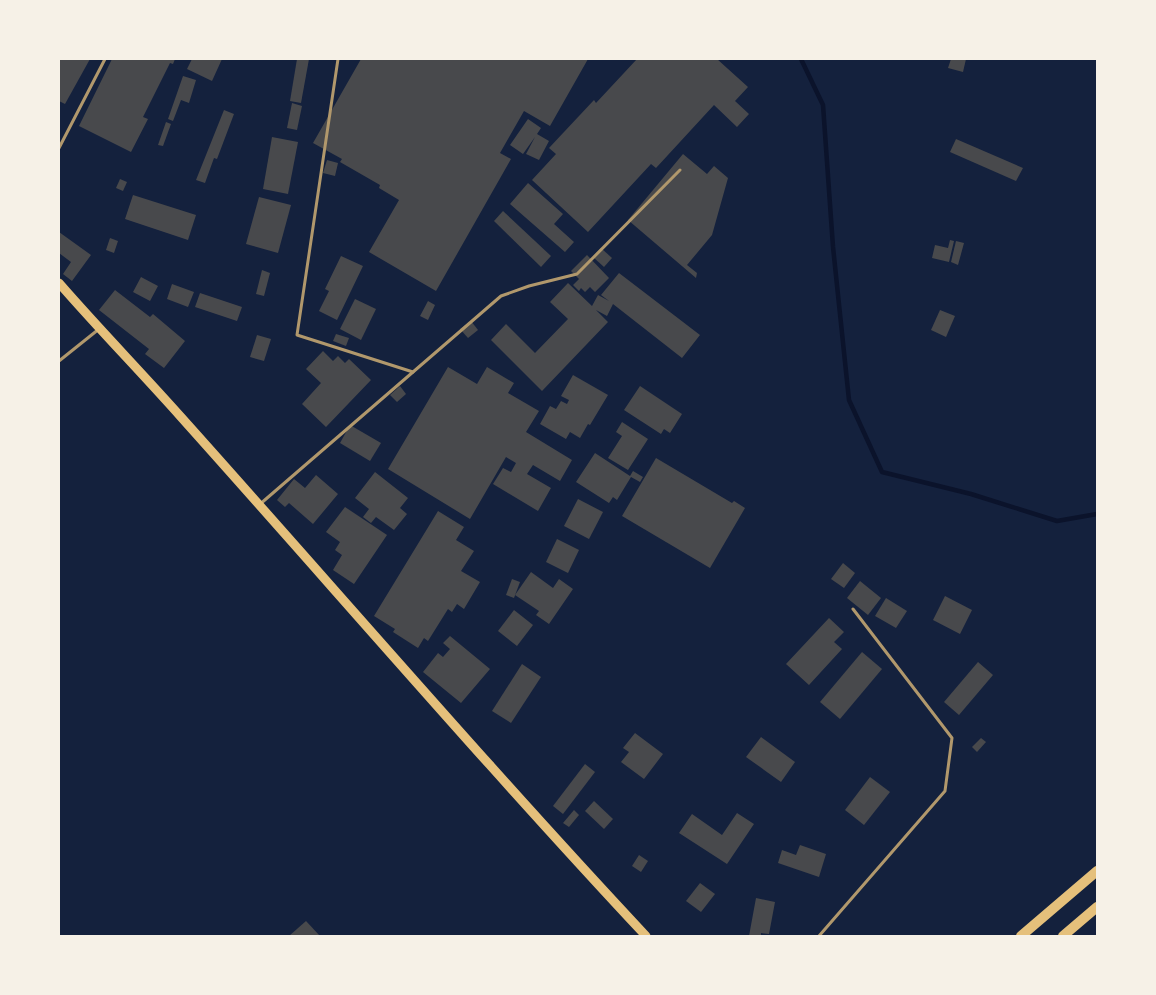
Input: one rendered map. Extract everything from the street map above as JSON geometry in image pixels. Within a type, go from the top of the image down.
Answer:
[{"type":"highway","points":[[1021,936],[1097,870]]},
{"type":"highway","points":[[1063,936],[1097,907]]},
{"type":"main road","points":[[59,284],[180,415],[573,859],[646,936]]},
{"type":"lane","points":[[59,148],[105,59]]},
{"type":"lane","points":[[338,59],[297,335],[413,372]]},
{"type":"lane","points":[[259,505],[501,296],[529,286],[577,274],[680,170]]},
{"type":"lane","points":[[59,361],[99,329]]},
{"type":"lane","points":[[819,936],[945,791],[952,738],[853,609]]},
{"type":"building","points":[[59,59],[90,59],[65,104],[59,101]]},
{"type":"building","points":[[112,59],[175,59],[173,64],[170,63],[143,117],[148,119],[131,152],[79,126]]},
{"type":"building","points":[[192,59],[222,59],[212,81],[187,69]]},
{"type":"building","points":[[297,59],[309,59],[301,103],[290,101]]},
{"type":"building","points":[[361,59],[588,59],[550,126],[524,111],[500,153],[511,159],[436,291],[369,252],[399,200],[379,188],[380,185],[340,162],[342,159],[313,143]]},
{"type":"building","points":[[637,59],[717,59],[748,87],[735,101],[749,114],[737,127],[714,105],[656,168],[651,164],[588,232],[532,180],[556,154],[549,148],[594,100],[596,103]]},
{"type":"building","points":[[951,59],[966,59],[963,72],[948,68]]},
{"type":"building","points":[[183,76],[196,80],[189,103],[181,100],[173,121],[168,119]]},
{"type":"building","points":[[292,103],[302,106],[297,130],[287,128]]},
{"type":"building","points":[[224,110],[234,114],[217,159],[214,158],[205,183],[196,180]]},
{"type":"building","points":[[528,119],[541,128],[537,134],[549,141],[539,160],[526,154],[535,137],[523,154],[510,145]]},
{"type":"building","points":[[166,122],[171,124],[163,146],[158,145]]},
{"type":"building","points":[[272,137],[298,142],[288,194],[263,189]]},
{"type":"building","points":[[956,139],[1023,168],[1016,181],[950,152]]},
{"type":"building","points":[[683,154],[707,174],[714,166],[728,178],[712,235],[687,265],[697,273],[696,278],[628,220]]},
{"type":"building","points":[[327,160],[338,163],[335,176],[323,173]]},
{"type":"building","points":[[120,179],[127,182],[123,191],[116,188]]},
{"type":"building","points":[[528,183],[563,214],[554,224],[574,242],[565,252],[510,204]]},
{"type":"building","points":[[133,195],[196,215],[188,240],[125,219]]},
{"type":"building","points":[[259,197],[291,205],[278,253],[246,244]]},
{"type":"building","points":[[503,211],[551,256],[541,267],[494,221]]},
{"type":"building","points":[[59,232],[91,255],[72,281],[63,274],[71,262],[59,253]]},
{"type":"building","points":[[110,238],[118,241],[114,253],[106,250]]},
{"type":"building","points":[[950,240],[954,241],[949,262],[932,258],[935,245],[948,248]]},
{"type":"building","points":[[956,241],[964,243],[958,265],[951,262]]},
{"type":"building","points":[[601,248],[612,258],[604,267],[593,257]]},
{"type":"building","points":[[587,255],[609,278],[595,292],[590,287],[585,292],[581,288],[579,291],[573,285],[579,279],[571,271]]},
{"type":"building","points":[[341,256],[363,266],[337,320],[319,311],[329,291],[325,289]]},
{"type":"building","points":[[262,270],[270,273],[264,296],[256,294]]},
{"type":"building","points":[[619,273],[700,335],[682,358],[613,304],[607,316],[596,310],[608,322],[542,391],[491,340],[506,324],[535,353],[568,319],[550,302],[568,283],[592,306],[598,295],[609,301],[601,295]]},
{"type":"building","points":[[141,277],[158,286],[150,301],[133,292]]},
{"type":"building","points":[[172,284],[194,292],[188,307],[167,299]]},
{"type":"building","points":[[115,290],[150,317],[153,314],[185,341],[164,368],[145,354],[149,349],[99,310]]},
{"type":"building","points":[[200,293],[242,307],[237,321],[195,307]]},
{"type":"building","points":[[355,299],[376,309],[361,340],[340,329]]},
{"type":"building","points":[[428,301],[435,305],[428,320],[420,316]]},
{"type":"building","points":[[940,310],[955,316],[946,337],[931,330]]},
{"type":"building","points":[[471,321],[478,330],[468,338],[460,329]]},
{"type":"building","points":[[336,334],[349,338],[346,346],[333,341]]},
{"type":"building","points":[[257,335],[271,339],[264,361],[250,357]]},
{"type":"building","points":[[323,351],[333,361],[338,356],[345,363],[349,359],[371,380],[326,427],[302,404],[321,383],[306,369]]},
{"type":"building","points":[[448,367],[477,384],[487,367],[514,383],[508,393],[539,411],[526,432],[572,460],[560,481],[533,465],[527,474],[551,488],[538,511],[493,484],[503,468],[511,472],[516,463],[506,457],[470,519],[388,469]]},
{"type":"building","points":[[573,375],[608,395],[580,438],[570,432],[566,439],[540,424],[550,406],[556,409],[561,401],[567,404],[569,400],[561,396]]},
{"type":"building","points":[[400,386],[406,394],[397,402],[390,395]]},
{"type":"building","points":[[640,386],[682,414],[670,433],[664,429],[661,434],[624,410]]},
{"type":"building","points":[[622,422],[648,439],[628,470],[608,458],[622,436],[616,432]]},
{"type":"building","points":[[350,425],[381,443],[370,461],[340,443]]},
{"type":"building","points":[[595,453],[630,476],[633,471],[643,477],[640,482],[631,477],[617,500],[613,497],[609,503],[576,482]]},
{"type":"building","points":[[656,458],[732,503],[734,501],[745,508],[710,568],[622,516]]},
{"type":"building","points":[[375,472],[408,498],[400,508],[407,514],[394,530],[376,517],[371,523],[363,517],[369,509],[355,498]]},
{"type":"building","points":[[316,475],[338,494],[313,524],[289,503],[285,507],[277,500],[294,479],[305,488]]},
{"type":"building","points":[[578,499],[603,512],[589,539],[564,526]]},
{"type":"building","points":[[345,507],[387,535],[354,584],[333,570],[342,555],[335,550],[340,542],[326,532]]},
{"type":"building","points":[[438,511],[464,527],[456,540],[474,551],[461,571],[480,582],[464,609],[457,604],[452,612],[448,609],[428,641],[424,638],[418,648],[393,632],[395,629],[374,616]]},
{"type":"building","points":[[557,539],[579,550],[568,573],[546,562]]},
{"type":"building","points":[[843,563],[855,573],[844,588],[831,579]]},
{"type":"building","points":[[531,572],[553,588],[559,579],[573,589],[549,624],[536,615],[539,611],[515,595]]},
{"type":"building","points":[[512,579],[520,582],[514,598],[506,595]]},
{"type":"building","points":[[860,581],[881,598],[868,615],[847,598]]},
{"type":"building","points":[[945,596],[972,610],[960,634],[933,620]]},
{"type":"building","points":[[886,598],[907,611],[896,628],[875,616]]},
{"type":"building","points":[[514,610],[533,625],[517,646],[498,631]]},
{"type":"building","points":[[829,618],[844,632],[834,642],[842,649],[809,685],[786,664]]},
{"type":"building","points":[[450,636],[490,669],[461,703],[423,672],[438,653],[443,657],[450,649],[443,643]]},
{"type":"building","points":[[862,652],[882,669],[840,719],[820,702]]},
{"type":"building","points":[[978,662],[993,675],[959,715],[944,702]]},
{"type":"building","points":[[522,664],[541,677],[511,723],[492,711]]},
{"type":"building","points":[[635,733],[663,754],[644,779],[621,762],[629,752],[623,748]]},
{"type":"building","points":[[761,737],[795,762],[781,782],[746,757]]},
{"type":"building","points":[[981,738],[986,742],[977,752],[972,747]]},
{"type":"building","points":[[585,764],[595,772],[563,814],[553,806]]},
{"type":"building","points":[[870,777],[890,792],[864,825],[845,810]]},
{"type":"building","points":[[594,801],[613,819],[604,829],[585,811]]},
{"type":"building","points":[[574,810],[579,815],[569,827],[563,823]]},
{"type":"building","points":[[737,813],[754,824],[727,864],[679,833],[692,814],[722,835]]},
{"type":"building","points":[[800,845],[826,854],[819,877],[778,863],[782,850],[796,855]]},
{"type":"building","points":[[639,855],[648,861],[641,872],[632,866]]},
{"type":"building","points":[[700,883],[715,894],[701,912],[686,901]]},
{"type":"building","points":[[756,898],[775,902],[769,934],[761,933],[761,936],[749,936]]},
{"type":"building","points":[[306,921],[320,936],[289,936]]},
{"type":"waterway","points":[[801,59],[823,105],[833,247],[849,400],[882,472],[971,494],[1057,521],[1097,514]]}]
